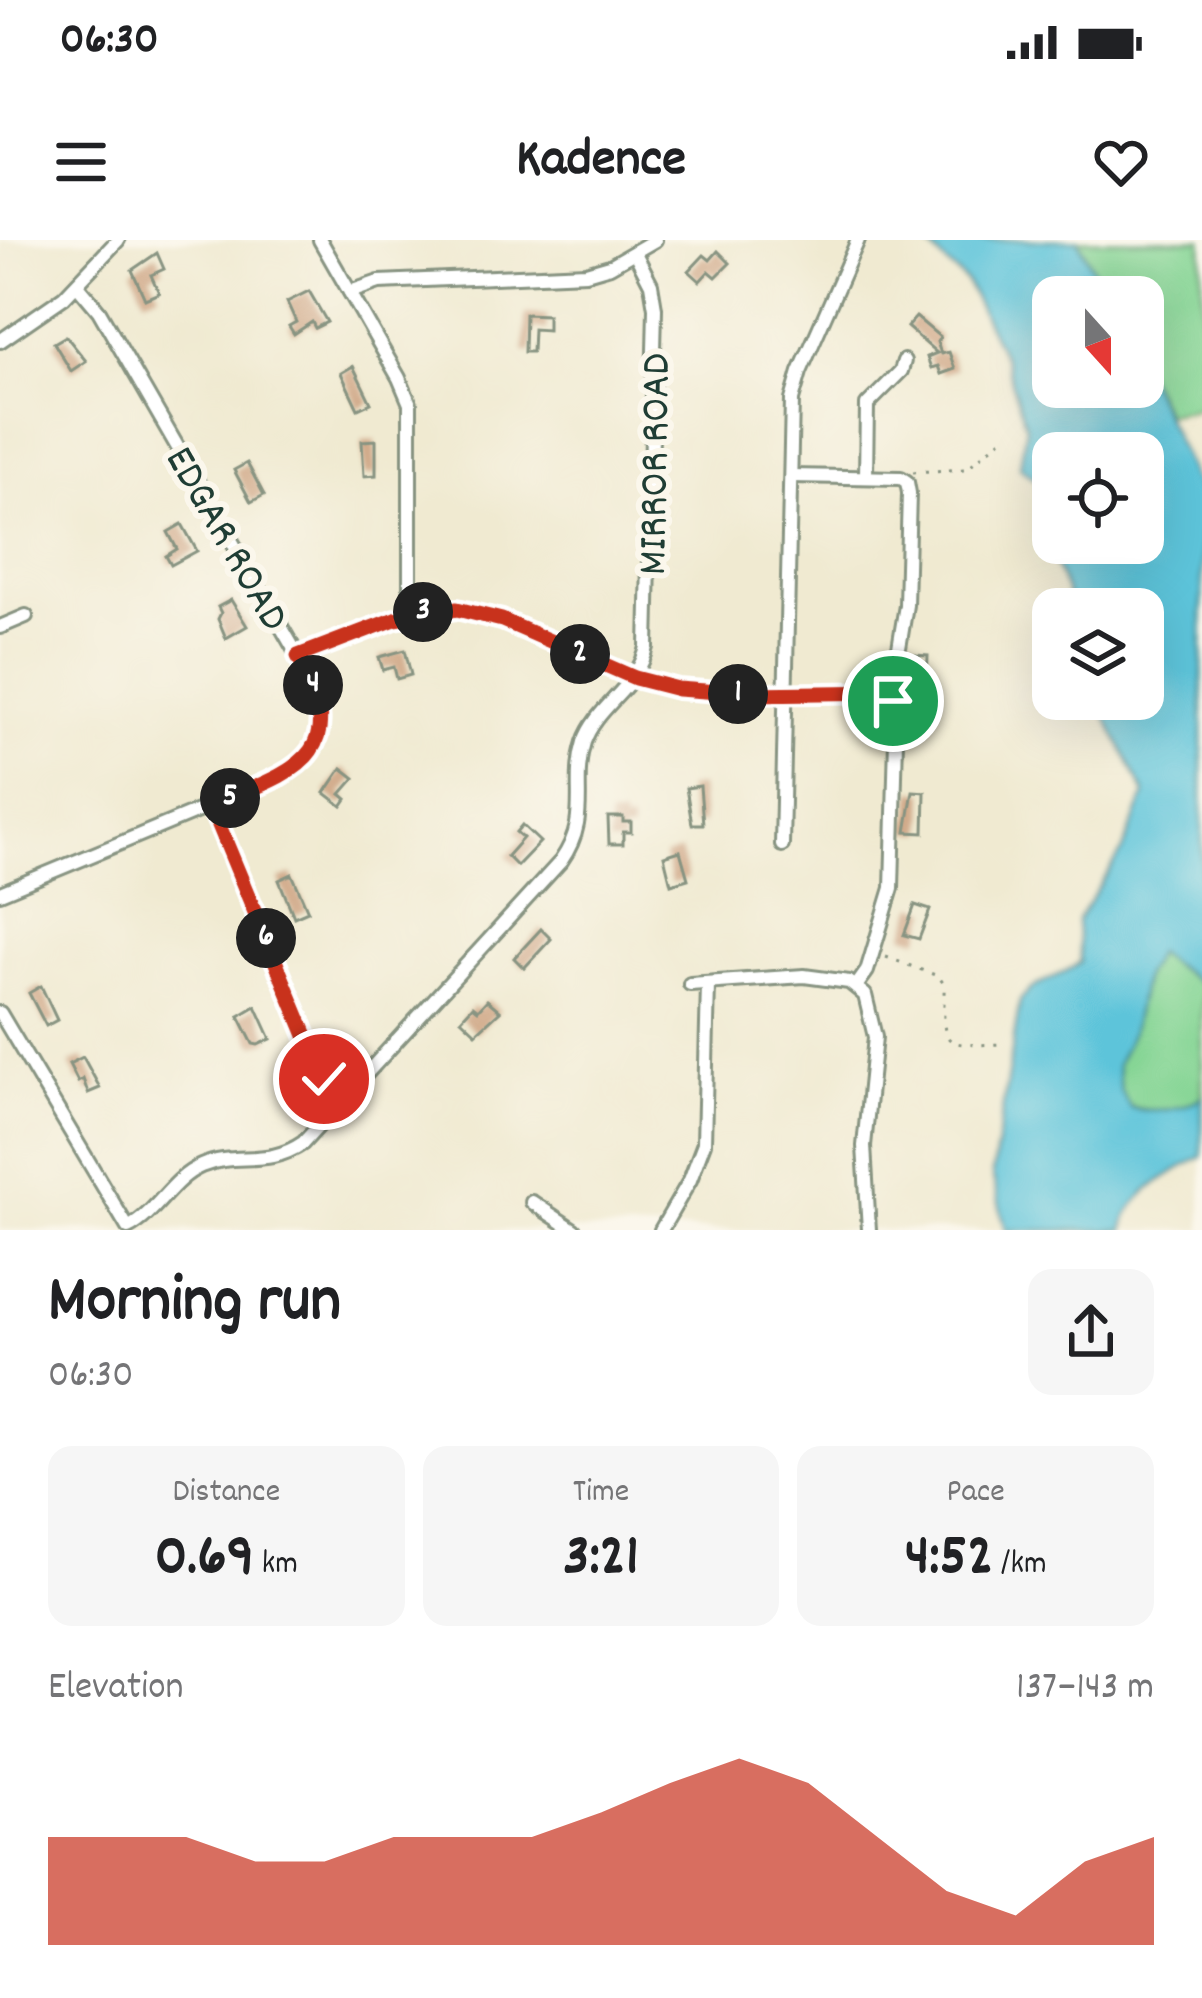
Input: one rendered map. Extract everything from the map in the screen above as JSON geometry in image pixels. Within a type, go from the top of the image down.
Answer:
[{"type":"street","points":[[0,341],[78,286],[118,240]]},
{"type":"street","points":[[320,240],[410,404],[410,587],[415,614]]},
{"type":"street","points":[[350,292],[379,282],[586,273],[655,240]]},
{"type":"street","points":[[782,845],[794,387],[858,240]]},
{"type":"street","name":"MIRROR ROAD","points":[[635,253],[651,284],[655,308],[647,647],[635,678]]},
{"type":"street","name":"EDGAR ROAD","points":[[0,893],[282,776],[312,751],[321,715],[298,656],[99,311],[78,286]]},
{"type":"street","points":[[866,477],[867,405],[901,371],[904,361]]},
{"type":"street","points":[[791,476],[901,478],[908,482],[906,605],[892,692],[896,739],[892,878],[873,953],[857,985]]},
{"type":"street","points":[[298,656],[415,614],[457,609],[487,616],[635,678],[678,689],[892,692]]},
{"type":"street","points":[[0,627],[26,616]]},
{"type":"street","points":[[0,1013],[128,1228],[197,1168],[271,1159],[293,1150],[561,862],[580,824],[581,754],[587,734],[635,678]]},
{"type":"street","points":[[211,806],[324,1079],[344,1100]]},
{"type":"street","points":[[689,984],[788,975],[857,985],[868,1001],[875,1037],[864,1146],[869,1230]]},
{"type":"street","points":[[661,1230],[690,1180],[704,1143],[708,985]]},
{"type":"street","points":[[532,1202],[574,1230]]},
{"type":"path","points":[[901,478],[926,469],[967,469],[1006,435]]},
{"type":"path","points":[[873,953],[938,976],[944,984],[946,1038],[960,1046],[1001,1044]]},
{"type":"green space","points":[[1078,240],[1202,240],[1202,408],[1166,414],[1163,408],[1164,276],[1096,276]]},
{"type":"green space","points":[[1156,953],[1202,985],[1202,1097],[1158,1110],[1130,1107],[1120,1090],[1117,1064],[1132,1031],[1144,975]]},
{"type":"water","points":[[922,240],[1078,240],[1096,276],[1032,276],[1032,408],[1161,408],[1202,497],[1202,985],[1156,953],[1144,975],[1132,1031],[1117,1064],[1120,1090],[1131,1108],[1168,1110],[1202,1097],[1202,1157],[1142,1196],[1124,1230],[1006,1230],[992,1174],[1020,1001],[1033,988],[1080,962],[1077,921],[1123,850],[1145,794],[1108,720],[1164,720],[1164,588],[1065,588],[1055,564],[1164,564],[1164,432],[1032,432],[1032,476],[1020,467],[1026,426],[1003,356],[967,283]]},
{"type":"building","points":[[718,251],[730,263],[716,277],[709,271],[700,281],[689,271],[704,255],[710,260]]},
{"type":"building","points":[[157,253],[164,269],[151,275],[159,293],[145,299],[132,270]]},
{"type":"building","points":[[309,291],[327,322],[315,328],[312,322],[294,334],[289,326],[296,322],[287,302]]},
{"type":"building","points":[[525,314],[547,315],[547,330],[533,329],[532,352],[524,352]]},
{"type":"building","points":[[916,317],[940,337],[941,354],[949,352],[955,369],[941,374],[938,366],[931,368],[927,357],[937,353],[907,327]]},
{"type":"building","points":[[66,336],[86,361],[71,371],[54,343]]},
{"type":"building","points":[[353,366],[371,403],[358,409],[341,373]]},
{"type":"building","points":[[376,440],[376,475],[364,476],[362,441]]},
{"type":"building","points":[[247,463],[264,495],[251,502],[234,470]]},
{"type":"building","points":[[182,524],[197,551],[171,565],[166,556],[177,549],[168,532]]},
{"type":"building","points":[[231,600],[247,626],[226,638],[218,607]]},
{"type":"building","points":[[405,650],[411,675],[397,679],[394,667],[383,670],[379,657]]},
{"type":"building","points":[[914,655],[928,656],[926,708],[910,708],[906,669]]},
{"type":"building","points":[[342,768],[355,778],[341,794],[347,799],[342,806],[325,793]]},
{"type":"building","points":[[700,786],[703,824],[692,824],[686,788]]},
{"type":"building","points":[[913,791],[925,792],[924,833],[906,832]]},
{"type":"building","points":[[608,817],[631,822],[631,832],[623,832],[623,844],[609,844]]},
{"type":"building","points":[[522,825],[540,842],[517,866],[507,856],[523,838],[516,832]]},
{"type":"building","points":[[680,851],[688,879],[671,884],[664,856]]},
{"type":"building","points":[[292,874],[308,911],[294,917],[279,880]]},
{"type":"building","points":[[915,905],[930,910],[919,939],[904,935]]},
{"type":"building","points":[[541,929],[551,939],[524,968],[514,958]]},
{"type":"building","points":[[41,986],[57,1020],[46,1026],[29,993]]},
{"type":"building","points":[[487,1000],[500,1011],[476,1033],[461,1019]]},
{"type":"building","points":[[256,1006],[271,1039],[258,1045],[253,1044],[239,1016]]},
{"type":"building","points":[[83,1057],[100,1088],[88,1093],[69,1064]]},
{"type":"route","points":[[324,1079],[211,806],[282,776],[312,751],[321,715],[298,656],[395,619],[457,609],[502,620],[635,678],[678,689],[746,694],[892,692],[893,701]]}]
